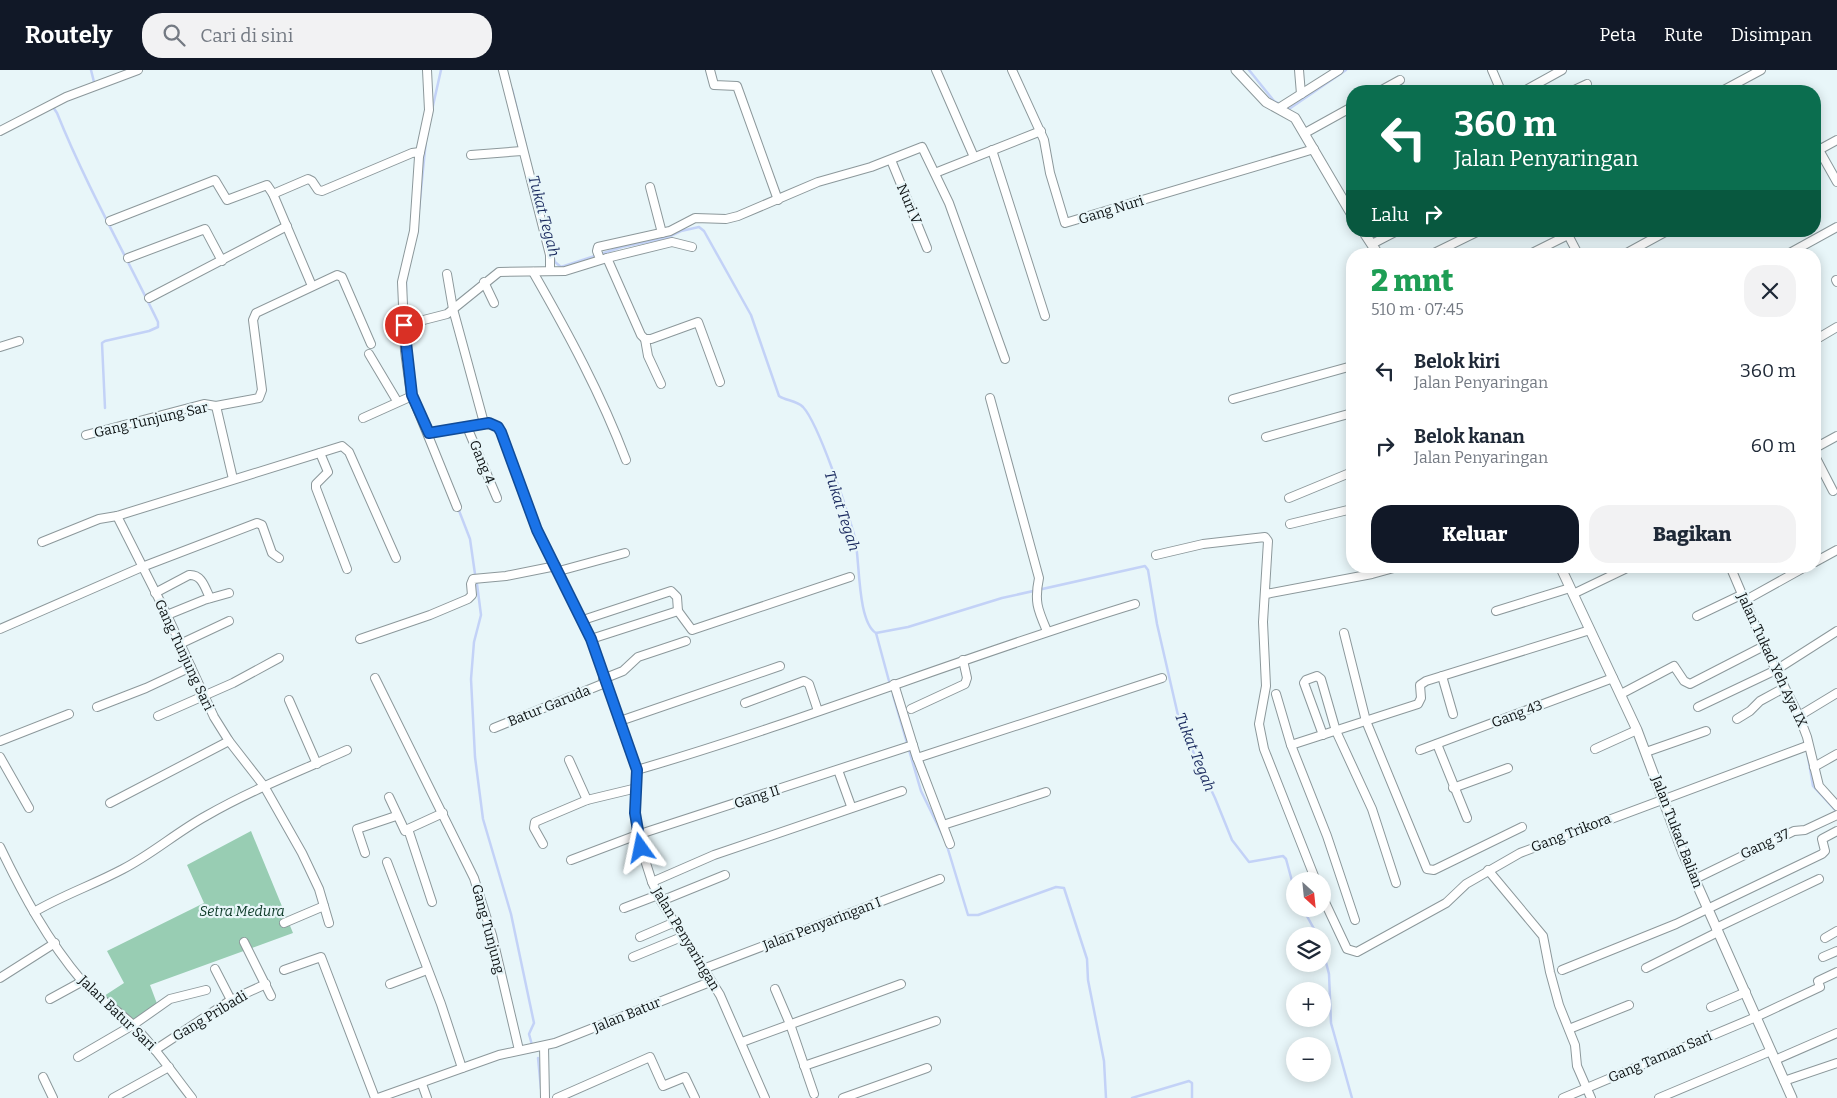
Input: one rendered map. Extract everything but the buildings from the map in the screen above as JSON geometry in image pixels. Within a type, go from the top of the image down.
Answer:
[{"type":"street","points":[[0,131],[66,97],[138,70]]},
{"type":"street","points":[[427,70],[430,100],[420,152],[414,231],[402,282],[404,325],[412,395],[429,433],[457,507]]},
{"type":"street","points":[[503,70],[522,151],[550,255],[550,271]]},
{"type":"street","points":[[710,70],[714,85],[737,86],[778,200]]},
{"type":"street","points":[[936,70],[974,157]]},
{"type":"street","name":"Gang Nuri","points":[[1012,70],[1041,131],[1056,196],[1063,222],[1066,224],[1314,150]]},
{"type":"street","points":[[1236,70],[1260,97],[1295,118],[1346,205]]},
{"type":"street","points":[[1299,70],[1301,94]]},
{"type":"street","points":[[1279,108],[1339,70]]},
{"type":"street","points":[[1492,70],[1498,85]]},
{"type":"street","points":[[1535,85],[1562,70]]},
{"type":"street","points":[[1733,85],[1762,70]]},
{"type":"street","points":[[1391,85],[1400,80]]},
{"type":"street","points":[[1305,133],[1346,109]]},
{"type":"street","points":[[935,173],[1041,131]]},
{"type":"street","points":[[1821,149],[1837,140]]},
{"type":"street","points":[[661,384],[648,356],[645,339],[641,335],[598,247],[662,233],[695,218],[726,219],[825,180],[890,160],[922,147],[949,203],[1005,359]]},
{"type":"street","points":[[992,150],[1045,316]]},
{"type":"street","points":[[471,155],[522,151]]},
{"type":"street","points":[[273,194],[308,178],[318,190],[322,191],[412,153],[420,152]]},
{"type":"street","points":[[1821,157],[1837,182]]},
{"type":"street","name":"Nuri V","points":[[890,160],[928,248]]},
{"type":"street","points":[[110,221],[215,180],[227,200],[264,185],[270,186],[312,286],[341,275],[371,344]]},
{"type":"street","points":[[650,187],[662,233]]},
{"type":"street","points":[[149,298],[287,226]]},
{"type":"street","points":[[128,258],[205,228],[222,261]]},
{"type":"street","points":[[1821,236],[1837,228]]},
{"type":"street","points":[[1367,237],[1374,248]]},
{"type":"street","points":[[1372,244],[1385,237]]},
{"type":"street","points":[[1444,248],[1467,237]]},
{"type":"street","points":[[1540,248],[1560,237]]},
{"type":"street","points":[[1567,237],[1574,248]]},
{"type":"street","points":[[1636,248],[1656,237]]},
{"type":"street","points":[[1799,248],[1820,237]]},
{"type":"street","points":[[404,325],[437,318],[452,309],[484,282],[504,272],[570,270],[601,256],[672,242],[692,247]]},
{"type":"street","points":[[533,272],[572,341],[607,411],[626,460]]},
{"type":"street","points":[[429,433],[484,424],[452,309],[447,274]]},
{"type":"street","points":[[484,282],[494,302]]},
{"type":"street","name":"Gang Tunjung Sar","points":[[86,435],[204,404],[216,406],[259,398],[262,390],[254,316],[260,310],[312,286]]},
{"type":"street","points":[[645,339],[651,339],[698,322],[701,325],[720,382]]},
{"type":"street","points":[[1821,337],[1837,328]]},
{"type":"street","points":[[0,347],[19,341]]},
{"type":"street","points":[[369,354],[397,401]]},
{"type":"street","points":[[1233,399],[1346,368]]},
{"type":"street","points":[[363,418],[412,395]]},
{"type":"street","points":[[990,398],[1038,578],[1035,596],[1047,631]]},
{"type":"street","name":"Gang Tunjung Sar","points":[[216,406],[233,479]]},
{"type":"street","points":[[1266,437],[1346,415]]},
{"type":"street","name":"Jalan Penyaringan","points":[[484,424],[493,424],[501,432],[537,530],[591,639],[604,681],[637,770],[635,813],[637,834],[652,882],[659,898],[684,936],[710,982],[720,995],[766,1098]]},
{"type":"street","name":"Gang 4","points":[[467,427],[497,498]]},
{"type":"street","points":[[1821,445],[1837,436]]},
{"type":"street","points":[[42,542],[99,519],[117,516],[233,479],[320,454],[338,446],[344,447],[349,452],[396,558]]},
{"type":"street","points":[[320,454],[328,472],[316,484],[316,488],[347,570]]},
{"type":"street","points":[[1821,468],[1833,491]]},
{"type":"street","points":[[1290,498],[1346,475]]},
{"type":"street","points":[[1290,524],[1346,510]]},
{"type":"street","name":"Gang Tunjung Sari","points":[[117,516],[167,615],[204,697],[229,741],[264,786],[302,853],[319,889],[329,923]]},
{"type":"street","points":[[0,629],[142,567],[257,523],[262,525],[272,553],[279,558]]},
{"type":"street","points":[[1156,555],[1209,543],[1264,538],[1269,544],[1263,622],[1266,686],[1259,724],[1264,749],[1312,872]]},
{"type":"street","points":[[1821,559],[1837,550]]},
{"type":"street","points":[[360,639],[430,615],[468,599],[472,595],[471,584],[473,579],[557,569],[625,552]]},
{"type":"street","points":[[1266,594],[1376,573]]},
{"type":"street","name":"Jalan Tukad Balian","points":[[1563,573],[1637,730],[1708,910],[1792,1098]]},
{"type":"street","points":[[1496,611],[1571,591],[1615,573]]},
{"type":"street","name":"Jalan Tukad Yeh Aya IX","points":[[1733,573],[1764,646],[1807,737],[1807,746],[1819,786],[1837,806]]},
{"type":"street","points":[[1697,616],[1743,598],[1793,573]]},
{"type":"street","points":[[155,593],[189,575],[195,575],[200,578],[210,598]]},
{"type":"street","points":[[583,620],[671,591],[677,597],[678,611],[692,630],[850,576]]},
{"type":"street","points":[[167,615],[228,593]]},
{"type":"street","points":[[637,770],[723,745],[1047,631],[1135,604]]},
{"type":"street","points":[[591,639],[678,611]]},
{"type":"street","points":[[180,644],[229,621]]},
{"type":"street","points":[[1291,745],[1418,704],[1421,698],[1419,688],[1421,684],[1590,630]]},
{"type":"street","points":[[1698,707],[1776,670],[1837,630]]},
{"type":"street","points":[[1344,633],[1366,722],[1429,870],[1434,870],[1522,827]]},
{"type":"street","name":"Batur Garuda","points":[[494,728],[604,681],[623,671],[638,657],[686,641]]},
{"type":"street","points":[[1621,694],[1674,666],[1684,681],[1690,684],[1764,646]]},
{"type":"street","points":[[158,716],[204,697],[279,658]]},
{"type":"street","points":[[910,709],[965,684],[967,678],[963,660]]},
{"type":"street","points":[[620,721],[780,666]]},
{"type":"street","points":[[98,706],[146,688],[191,667]]},
{"type":"street","points":[[1323,735],[1304,684],[1306,680],[1317,676],[1321,679],[1336,731],[1372,809],[1396,883]]},
{"type":"street","points":[[1442,676],[1453,714]]},
{"type":"street","name":"Gang Tunjung","points":[[375,678],[474,878],[483,905],[519,1050]]},
{"type":"street","points":[[917,758],[1162,678]]},
{"type":"street","name":"Gang 43","points":[[1420,750],[1613,678]]},
{"type":"street","points":[[745,703],[804,681],[809,684],[818,711]]},
{"type":"street","points":[[894,684],[909,746],[917,758],[950,844]]},
{"type":"street","points":[[1737,718],[1750,711],[1760,701],[1784,688]]},
{"type":"street","points":[[1798,716],[1837,693]]},
{"type":"street","points":[[1276,694],[1291,745],[1327,836],[1355,920]]},
{"type":"street","points":[[289,700],[317,764]]},
{"type":"street","points":[[0,741],[69,714]]},
{"type":"street","points":[[1594,749],[1637,730]]},
{"type":"street","points":[[1646,752],[1706,731]]},
{"type":"street","points":[[110,803],[229,741]]},
{"type":"street","points":[[1437,744],[1453,788],[1467,818]]},
{"type":"street","name":"Gang II","points":[[571,860],[637,834],[909,746]]},
{"type":"street","name":"Gang Trikora","points":[[1331,915],[1347,949],[1351,952],[1376,943],[1446,903],[1466,884],[1488,870],[1529,849],[1807,746]]},
{"type":"street","points":[[34,912],[62,896],[80,891],[125,868],[205,816],[264,786],[347,750]]},
{"type":"street","points":[[1814,767],[1837,754]]},
{"type":"street","points":[[0,757],[29,808]]},
{"type":"street","points":[[569,760],[587,800]]},
{"type":"street","points":[[1453,788],[1508,768]]},
{"type":"street","points":[[838,770],[851,806]]},
{"type":"street","points":[[543,844],[534,828],[535,822],[587,800],[637,788]]},
{"type":"street","points":[[652,882],[714,855],[851,806],[902,790]]},
{"type":"street","points":[[943,825],[1046,792]]},
{"type":"street","points":[[389,797],[396,816],[405,831],[443,812]]},
{"type":"street","name":"Gang 37","points":[[1695,879],[1794,831],[1805,830],[1837,815]]},
{"type":"street","points":[[365,853],[357,829],[396,816]]},
{"type":"street","points":[[408,830],[432,902]]},
{"type":"street","points":[[1562,970],[1622,948],[1708,910],[1822,854],[1825,851],[1822,839],[1837,831]]},
{"type":"street","name":"Jalan Batur Sari","points":[[0,848],[34,912],[82,981],[133,1025],[192,1098]]},
{"type":"street","points":[[387,862],[462,1068]]},
{"type":"street","points":[[1488,870],[1543,936],[1550,972],[1575,1045],[1577,1066],[1592,1098]]},
{"type":"street","points":[[624,908],[725,875]]},
{"type":"street","name":"Jalan Penyaringan I","points":[[703,968],[940,879]]},
{"type":"street","points":[[1646,968],[1819,879]]},
{"type":"street","points":[[284,922],[324,906]]},
{"type":"street","points":[[640,937],[675,922]]},
{"type":"street","points":[[1825,938],[1837,931]]},
{"type":"street","points":[[633,957],[684,936]]},
{"type":"street","points":[[244,942],[271,996]]},
{"type":"street","points":[[0,978],[55,944]]},
{"type":"street","points":[[1823,957],[1837,951]]},
{"type":"street","points":[[284,970],[320,957],[380,1097]]},
{"type":"street","points":[[215,969],[231,1000]]},
{"type":"street","points":[[390,984],[427,970]]},
{"type":"street","name":"Gang Taman Sari","points":[[1564,1098],[1756,1017],[1820,987],[1818,981],[1837,972]]},
{"type":"street","points":[[50,999],[82,981]]},
{"type":"street","name":"Jalan Batur","points":[[380,1097],[519,1050],[544,1046],[606,1024],[710,982]]},
{"type":"street","name":"Gang Pribadi","points":[[155,1050],[231,1000],[266,984]]},
{"type":"street","points":[[742,1042],[901,984]]},
{"type":"street","points":[[775,989],[790,1024],[814,1094]]},
{"type":"street","points":[[78,1057],[133,1025],[170,999],[206,990]]},
{"type":"street","points":[[1711,1006],[1746,992]]},
{"type":"street","points":[[1569,1029],[1629,1005]]},
{"type":"street","points":[[804,1066],[936,1021]]},
{"type":"street","points":[[1775,1060],[1837,1033]]},
{"type":"street","points":[[544,1046],[544,1098]]},
{"type":"street","points":[[1659,1098],[1670,1096],[1771,1051]]},
{"type":"street","points":[[557,1098],[650,1057],[663,1086],[685,1077],[695,1098]]},
{"type":"street","points":[[1784,1080],[1837,1063]]},
{"type":"street","points":[[113,1098],[168,1067]]},
{"type":"street","points":[[843,1098],[927,1068]]},
{"type":"street","points":[[43,1077],[53,1098]]},
{"type":"street","points":[[422,1084],[427,1098]]},
{"type":"green space","name":"Setra Medura","points":[[251,831],[293,933],[150,985],[159,1009],[136,1023],[104,996],[124,983],[107,951],[204,903],[187,865]]},
{"type":"waterway","points":[[91,70],[94,82],[91,84]]},
{"type":"waterway","points":[[432,110],[441,70]]},
{"type":"waterway","points":[[1249,70],[1274,101],[1280,104]]},
{"type":"waterway","points":[[1285,107],[1289,109],[1346,70]]},
{"type":"waterway","name":"Tukat Tegah","points":[[512,89],[526,146]]},
{"type":"waterway","points":[[51,108],[53,107],[57,113],[93,192],[158,322],[158,327],[149,331],[102,343],[105,408]]},
{"type":"waterway","points":[[419,209],[426,140]]},
{"type":"waterway","name":"Tukat Tegah","points":[[553,256],[555,262],[561,267],[622,247],[666,238],[681,231],[699,227],[704,231],[751,315],[779,396],[803,407],[810,416],[817,431],[855,538],[862,603],[865,616],[876,633],[908,627],[1002,598],[1145,566],[1148,570],[1157,624],[1180,724],[1215,798],[1232,840],[1249,862],[1283,856],[1286,859],[1290,872]]},
{"type":"waterway","points":[[406,279],[406,291]]},
{"type":"waterway","points":[[408,329],[409,355]]},
{"type":"waterway","points":[[410,363],[415,392],[422,411]]},
{"type":"waterway","points":[[458,508],[470,539],[475,574]]},
{"type":"waterway","points":[[477,584],[481,615],[474,642],[471,679],[475,757],[483,819],[511,914],[534,1023],[529,1034],[532,1045]]},
{"type":"waterway","points":[[876,633],[889,681]]},
{"type":"waterway","points":[[1773,672],[1780,686]]},
{"type":"waterway","points":[[1782,692],[1788,702]]},
{"type":"waterway","points":[[893,695],[921,791],[944,838]]},
{"type":"waterway","points":[[1790,707],[1798,722]]},
{"type":"waterway","points":[[1807,751],[1813,786],[1837,812]]},
{"type":"waterway","points":[[947,846],[968,915],[978,915],[1056,887],[1064,888],[1087,959],[1088,980],[1104,1061],[1106,1098]]},
{"type":"waterway","name":"Tukat Tegah","points":[[1308,918],[1313,927]]},
{"type":"waterway","name":"Tukat Tegah","points":[[1328,972],[1331,1023],[1352,1098]]},
{"type":"waterway","points":[[538,1058],[541,1089]]},
{"type":"waterway","points":[[1132,1098],[1189,1081],[1192,1083],[1192,1098]]},
{"type":"route","points":[[404,325],[405,351],[412,395],[429,433],[489,423],[498,427],[501,432],[537,530],[559,571],[591,639],[603,678],[637,770],[635,813],[637,834],[641,848]]}]
